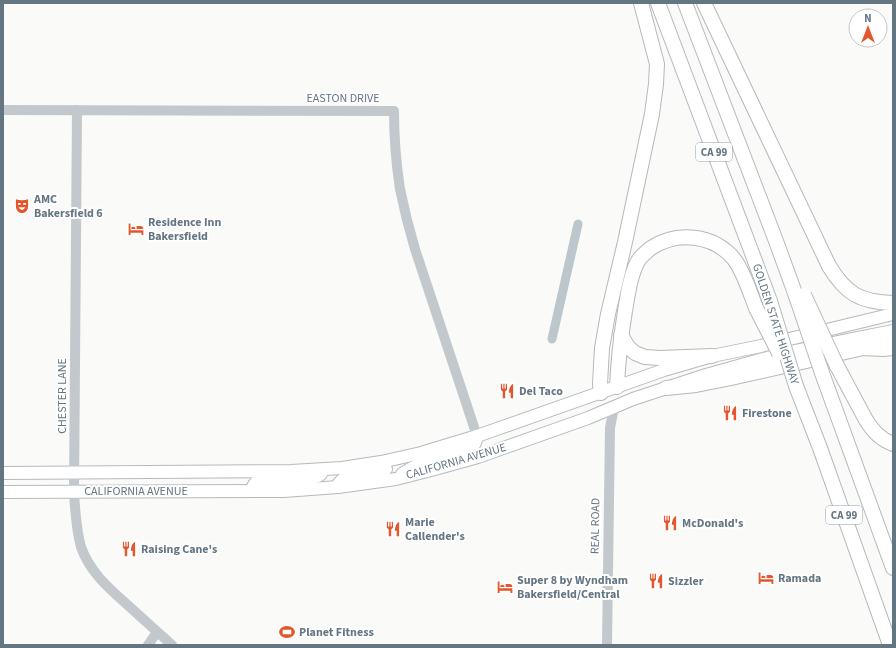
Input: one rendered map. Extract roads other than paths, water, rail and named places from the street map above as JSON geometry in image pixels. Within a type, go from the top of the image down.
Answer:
[{"type":"highway","points":[[601,393],[602,348],[608,314],[652,114],[656,84],[657,64],[641,3]]},
{"type":"highway","name":"GOLDEN STATE HIGHWAY","points":[[658,3],[770,301],[796,386],[820,448],[890,645]]},
{"type":"highway","name":"CA 99","points":[[685,3],[776,241],[800,296],[822,373],[893,568]]},
{"type":"highway","points":[[704,3],[836,278],[848,290],[865,300],[893,303]]},
{"type":"highway","points":[[617,387],[621,335],[628,292],[634,272],[639,260],[647,251],[657,244],[679,237],[692,237],[714,243],[726,251],[734,259],[740,269],[756,308],[796,386]]},
{"type":"highway","points":[[800,296],[866,420],[878,436],[893,444]]},
{"type":"highway","points":[[621,335],[628,347],[635,353],[645,357],[660,358],[712,356]]},
{"type":"highway","points":[[666,388],[696,385],[732,378],[863,348],[893,348]]},
{"type":"main road","name":"CALIFORNIA AVENUE","points":[[3,473],[243,472],[324,470],[361,465],[400,458],[442,447],[664,370],[712,356],[761,346],[893,314]]},
{"type":"main road","name":"CALIFORNIA AVENUE","points":[[3,492],[284,491],[338,487],[396,479],[442,468],[478,457],[588,418],[633,399],[706,375],[785,353],[893,331]]},
{"type":"main road","points":[[863,348],[893,341]]},
{"type":"main road","points":[[614,407],[617,387]]},
{"type":"main road","points":[[601,393],[614,407]]},
{"type":"main road","points":[[396,479],[408,469],[415,466],[473,447],[477,436]]},
{"type":"main road","points":[[338,487],[339,483],[345,478],[390,468],[400,458]]},
{"type":"main road","points":[[251,491],[256,482],[312,478],[318,476],[324,470]]},
{"type":"street","name":"EASTON DRIVE","points":[[3,110],[394,111],[396,158],[406,219],[477,436]]},
{"type":"street","name":"CHESTER LANE","points":[[77,110],[74,492],[78,532],[88,563],[96,575],[106,587],[172,645]]},
{"type":"street","name":"REAL ROAD","points":[[607,645],[610,428],[614,407]]},
{"type":"street","points":[[148,645],[157,632]]},
{"type":"waterway","points":[[552,339],[578,224]]},
{"type":"place","name":"AMC Bakersfield 6","points":[[22,206]]},
{"type":"place","name":"Residence Inn Bakersfield","points":[[136,229]]},
{"type":"place","name":"Del Taco","points":[[507,391]]},
{"type":"place","name":"Firestone","points":[[730,413]]},
{"type":"place","name":"McDonald's","points":[[670,523]]},
{"type":"place","name":"Marie Callender's","points":[[393,529]]},
{"type":"place","name":"Raising Cane's","points":[[129,549]]},
{"type":"place","name":"Ramada","points":[[766,578]]},
{"type":"place","name":"Sizzler","points":[[656,581]]},
{"type":"place","name":"Super 8 by Wyndham Bakersfield/Central","points":[[505,587]]},
{"type":"place","name":"Planet Fitness","points":[[287,632]]}]
